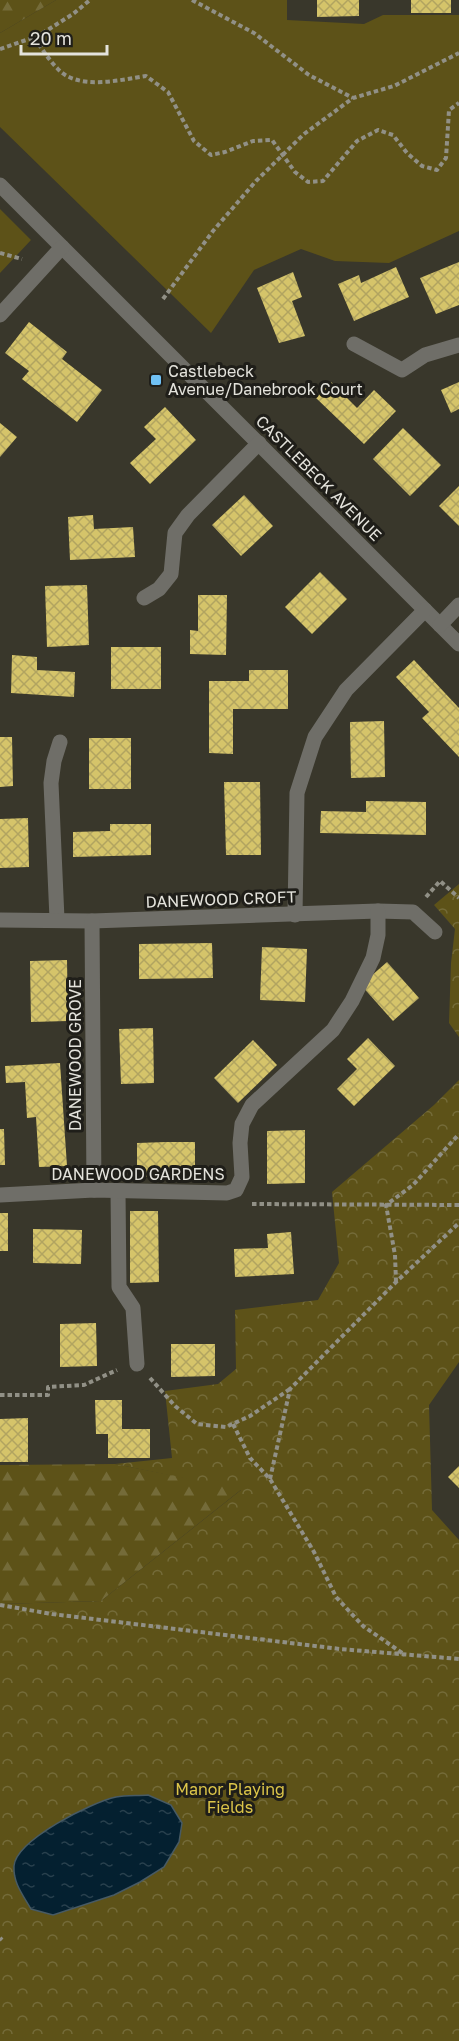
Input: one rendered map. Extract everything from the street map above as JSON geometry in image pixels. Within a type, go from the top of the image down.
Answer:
[{"type":"street","name":"CASTLEBECK AVENUE","points":[[0,185],[459,644]]},
{"type":"street","points":[[0,315],[62,247]]},
{"type":"street","points":[[354,344],[402,370],[425,355],[459,345]]},
{"type":"street","points":[[144,598],[159,589],[171,574],[175,534],[188,514],[259,443]]},
{"type":"street","points":[[440,625],[459,605]]},
{"type":"street","points":[[295,915],[297,793],[315,737],[346,690],[425,610]]},
{"type":"street","points":[[57,920],[51,783],[60,742]]},
{"type":"street","name":"DANEWOOD CROFT","points":[[0,920],[92,921],[378,911],[412,912]]},
{"type":"street","name":"DANEWOOD GARDENS","points":[[0,1196],[94,1190],[227,1193],[236,1190],[242,1177],[240,1143],[242,1124],[252,1105],[333,1030],[352,1001],[373,958],[378,935],[378,911]]},
{"type":"street","points":[[412,912],[435,932]]},
{"type":"street","name":"DANEWOOD GROVE","points":[[92,921],[94,1190]]},
{"type":"street","points":[[118,1191],[119,1287],[133,1308],[137,1364]]},
{"type":"path","points":[[0,49],[34,38],[73,14],[90,0]]},
{"type":"path","points":[[192,0],[254,33],[309,75],[353,98]]},
{"type":"path","points":[[34,38],[58,70],[77,82],[117,81],[146,76],[168,92],[194,141],[211,155],[253,141],[272,140],[295,172],[308,182],[323,180],[357,141],[378,130],[393,135],[406,153],[422,166],[437,170],[446,158],[449,110],[459,103]]},
{"type":"path","points":[[163,299],[213,231],[256,181],[304,134],[353,98],[394,86],[459,53]]},
{"type":"path","points":[[0,253],[22,260]]},
{"type":"path","points":[[412,912],[440,880],[459,898]]},
{"type":"path","points":[[386,1205],[413,1185],[459,1134]]},
{"type":"path","points":[[236,1190],[249,1204],[459,1205]]},
{"type":"path","points":[[386,1205],[395,1254],[396,1282]]},
{"type":"path","points":[[0,1395],[48,1395],[48,1387],[84,1385],[137,1364],[174,1406],[197,1424],[226,1427],[250,1416],[291,1389],[396,1282],[459,1223]]},
{"type":"path","points":[[270,1479],[291,1389]]},
{"type":"path","points":[[233,1424],[250,1458],[270,1479],[314,1552],[336,1597],[363,1626],[406,1655]]},
{"type":"path","points":[[0,1605],[52,1614],[459,1661]]},
{"type":"green space","points":[[0,0],[56,0],[0,33]]},
{"type":"green space","points":[[56,0],[287,0],[287,20],[364,24],[383,15],[459,15],[459,231],[389,263],[335,261],[301,249],[254,270],[211,333],[0,127],[0,33]]},
{"type":"green space","points":[[0,209],[31,240],[0,273]]},
{"type":"green space","points":[[459,884],[459,1037],[449,1023],[451,963],[455,929],[434,905]]},
{"type":"green space","name":"Manor Playing Fields","points":[[459,1080],[459,1362],[429,1405],[432,1510],[459,1540],[459,2041],[0,2041],[0,1604],[101,1601],[241,1490],[115,1464],[172,1458],[165,1391],[218,1384],[236,1369],[235,1310],[318,1300],[339,1263],[332,1192],[434,1105]]},
{"type":"green space","points":[[115,1464],[242,1489],[101,1601],[0,1604],[0,1465]]},
{"type":"water","points":[[148,1795],[171,1805],[182,1823],[179,1842],[164,1867],[114,1895],[53,1915],[31,1909],[19,1889],[14,1872],[18,1856],[27,1845],[57,1824],[90,1806],[116,1797]]},
{"type":"building","points":[[317,0],[359,0],[359,16],[317,17]]},
{"type":"building","points":[[411,0],[451,0],[451,13],[411,13]]},
{"type":"building","points":[[459,262],[459,305],[436,314],[420,278]]},
{"type":"building","points":[[396,267],[409,297],[354,321],[338,284],[359,275],[361,283]]},
{"type":"building","points":[[293,272],[302,297],[292,301],[305,336],[279,343],[257,288]]},
{"type":"building","points":[[29,322],[67,352],[62,359],[102,390],[77,422],[22,379],[29,371],[5,353]]},
{"type":"building","points":[[331,382],[357,408],[374,390],[396,411],[364,444],[316,398]]},
{"type":"building","points":[[459,382],[459,409],[451,413],[441,390]]},
{"type":"building","points":[[165,407],[196,440],[150,484],[130,463],[156,439],[144,427]]},
{"type":"building","points":[[0,423],[17,437],[0,457]]},
{"type":"building","points":[[403,428],[441,465],[410,496],[373,459]]},
{"type":"building","points":[[459,486],[459,526],[439,506]]},
{"type":"building","points":[[244,495],[273,526],[241,556],[212,525]]},
{"type":"building","points":[[93,515],[94,529],[133,527],[135,557],[70,560],[68,517]]},
{"type":"building","points":[[320,572],[347,599],[312,634],[285,607]]},
{"type":"building","points":[[87,585],[89,645],[47,647],[45,586]]},
{"type":"building","points":[[198,595],[227,595],[226,655],[190,654],[190,630],[198,631]]},
{"type":"building","points":[[111,647],[161,647],[161,689],[111,689]]},
{"type":"building","points":[[12,655],[37,657],[37,670],[75,672],[74,697],[11,693]]},
{"type":"building","points":[[414,660],[459,708],[459,757],[422,718],[429,712],[396,677]]},
{"type":"building","points":[[249,670],[288,670],[288,709],[233,709],[233,754],[209,753],[209,681],[249,681]]},
{"type":"building","points":[[384,721],[385,777],[351,778],[350,722]]},
{"type":"building","points":[[0,737],[12,737],[13,786],[0,787]]},
{"type":"building","points":[[89,738],[131,738],[131,789],[89,789]]},
{"type":"building","points":[[224,782],[260,782],[261,855],[226,855]]},
{"type":"building","points":[[366,801],[426,802],[426,835],[320,833],[321,811],[366,812]]},
{"type":"building","points":[[28,818],[29,867],[0,868],[0,819]]},
{"type":"building","points":[[110,824],[151,824],[151,855],[73,857],[73,832],[110,831]]},
{"type":"building","points":[[212,943],[213,978],[139,979],[139,944]]},
{"type":"building","points":[[262,947],[307,949],[305,1002],[260,1000]]},
{"type":"building","points":[[67,960],[68,1021],[31,1022],[30,961]]},
{"type":"building","points":[[387,962],[419,998],[393,1021],[361,985]]},
{"type":"building","points":[[153,1028],[154,1083],[121,1084],[119,1029]]},
{"type":"building","points":[[368,1038],[395,1066],[354,1106],[337,1089],[357,1069],[347,1059]]},
{"type":"building","points":[[253,1040],[277,1065],[238,1103],[214,1078]]},
{"type":"building","points":[[60,1063],[67,1166],[39,1167],[36,1117],[27,1118],[25,1082],[6,1083],[5,1066]]},
{"type":"building","points":[[0,1129],[4,1129],[5,1165],[0,1165]]},
{"type":"building","points":[[305,1130],[305,1183],[267,1184],[267,1131]]},
{"type":"building","points":[[195,1142],[195,1176],[137,1177],[137,1143]]},
{"type":"building","points":[[130,1211],[158,1211],[159,1282],[130,1283]]},
{"type":"building","points":[[0,1213],[8,1213],[8,1251],[0,1251]]},
{"type":"building","points":[[33,1229],[82,1230],[81,1264],[33,1263]]},
{"type":"building","points":[[291,1232],[294,1274],[235,1277],[234,1249],[268,1248],[267,1234]]},
{"type":"building","points":[[96,1323],[97,1366],[60,1367],[60,1324]]},
{"type":"building","points":[[171,1344],[215,1344],[215,1376],[171,1377]]},
{"type":"building","points":[[95,1400],[122,1400],[122,1429],[150,1429],[150,1458],[108,1458],[108,1434],[96,1434]]},
{"type":"building","points":[[28,1418],[28,1462],[0,1462],[0,1419]]},
{"type":"building","points":[[459,1466],[459,1488],[448,1477]]},
{"type":"place","name":"Castlebeck Avenue/Danebrook Court","points":[[156,380]]}]
